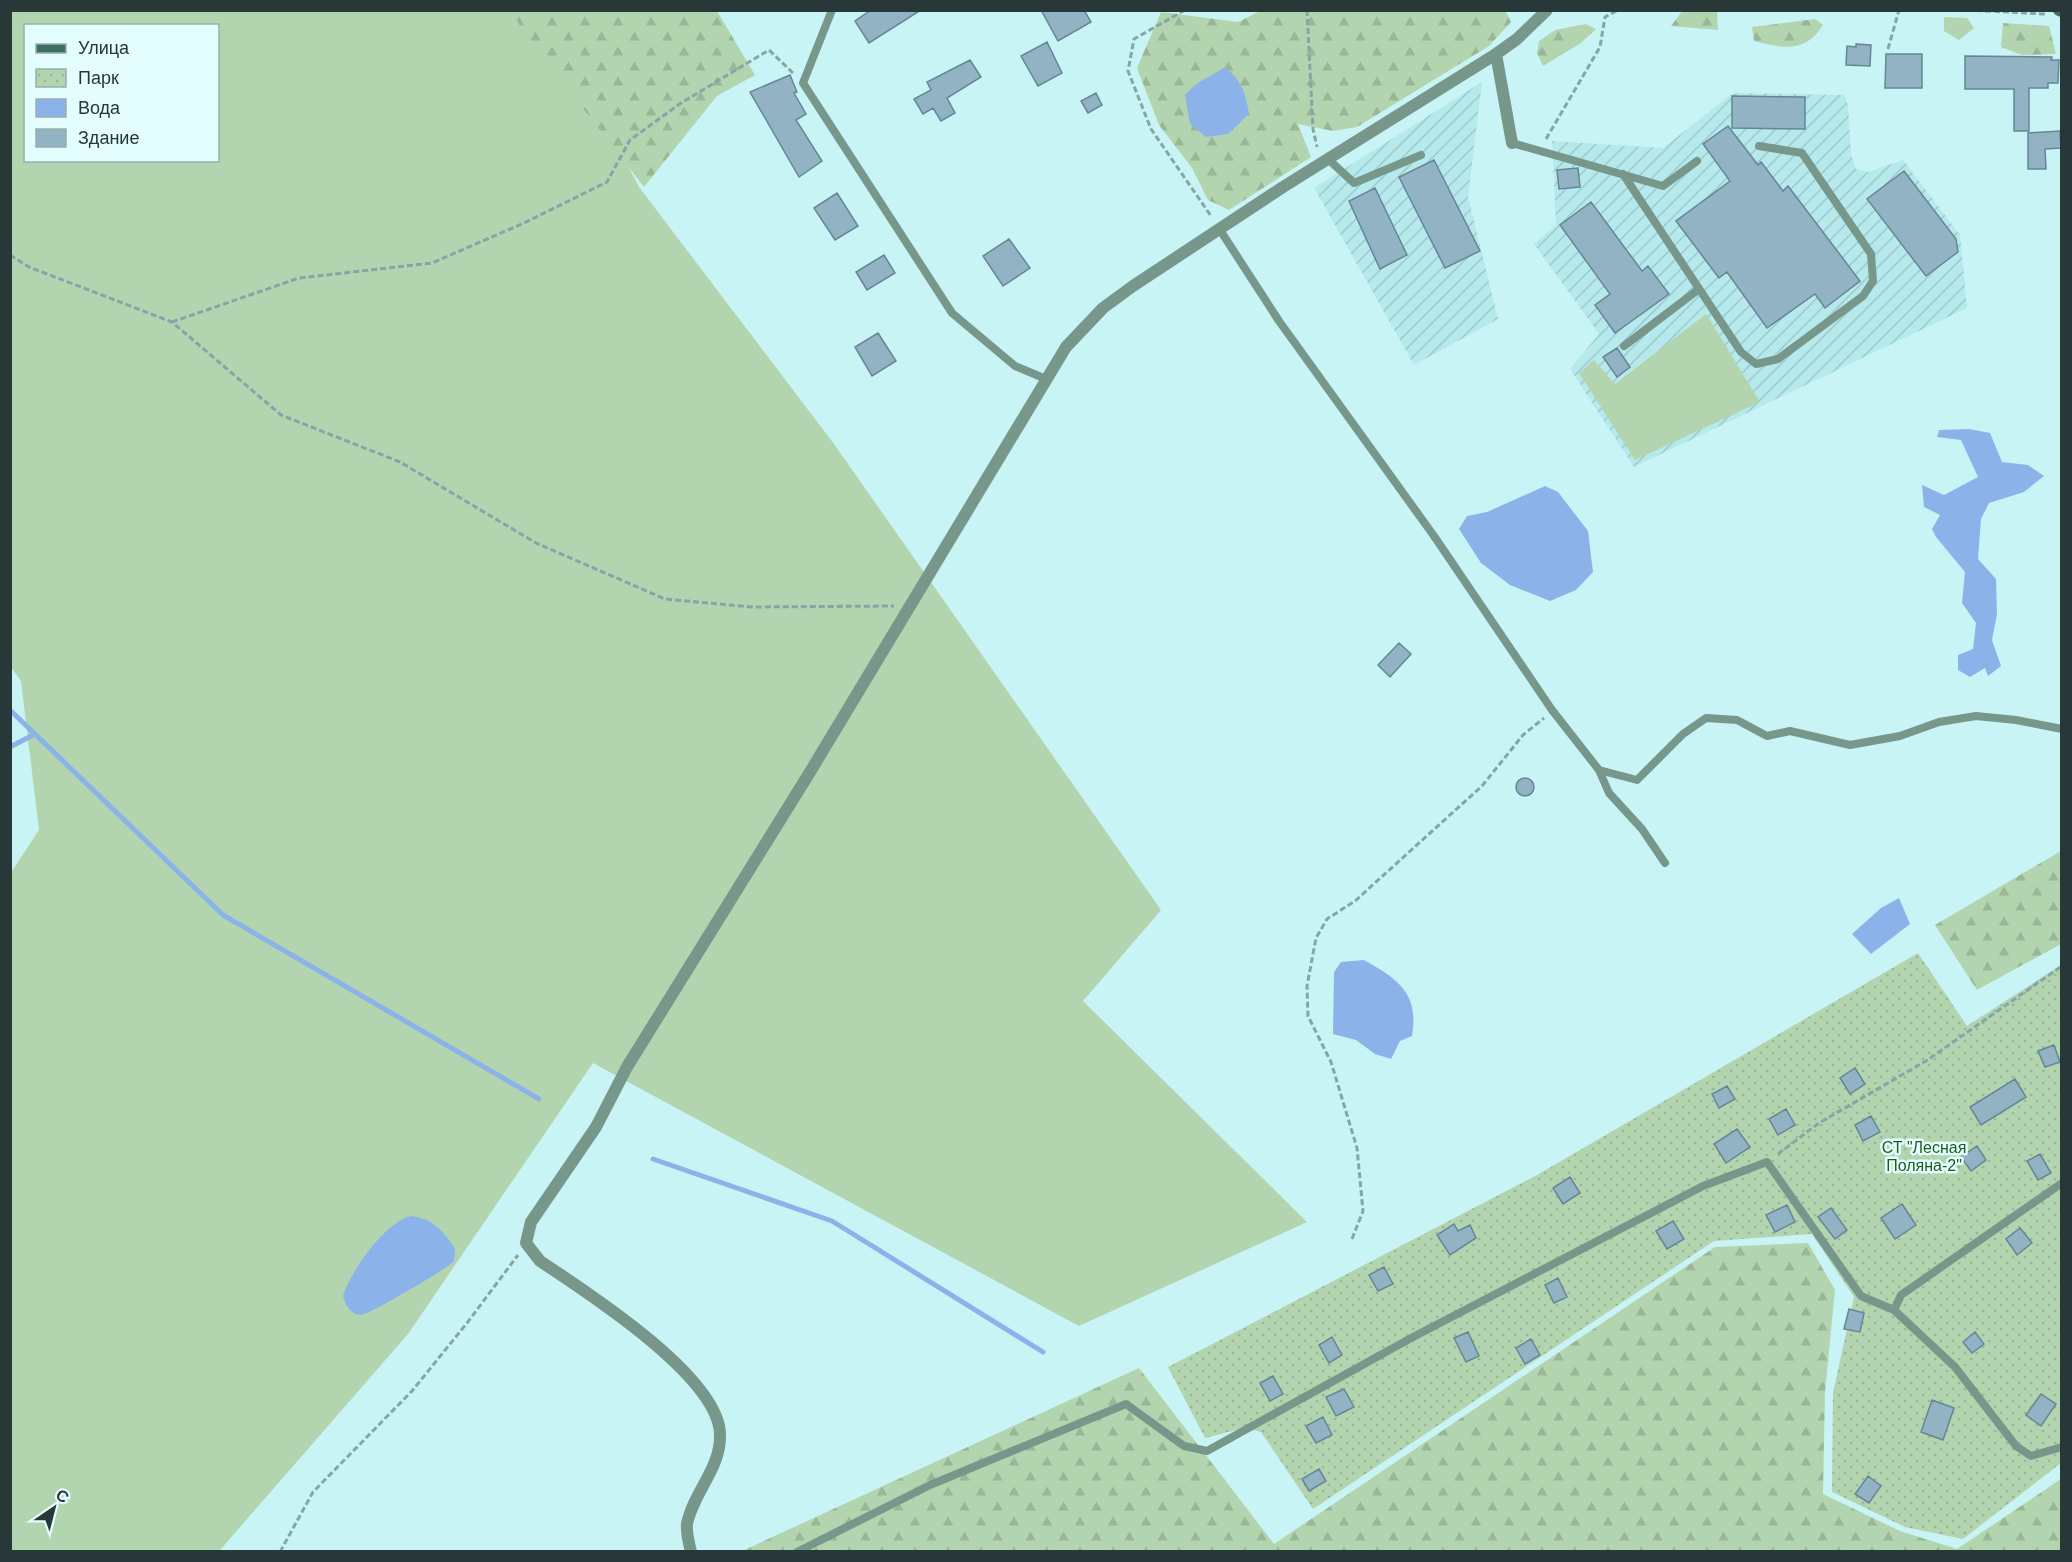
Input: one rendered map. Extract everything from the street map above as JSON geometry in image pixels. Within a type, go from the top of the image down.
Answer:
[{"type":"street","points":[[691,1551],[687,1527],[696,1497],[715,1463],[721,1434],[709,1400],[659,1347],[540,1261],[526,1243],[531,1222],[596,1127],[627,1067],[810,772],[908,605],[1066,347],[1103,308],[1132,286],[1324,161],[1496,54],[1517,39],[1547,10]]},
{"type":"street","points":[[1496,54],[1512,144]]},
{"type":"lane","points":[[832,10],[803,83],[952,313],[1015,366],[1046,378]]},
{"type":"lane","points":[[1512,144],[1663,186],[1697,161]]},
{"type":"lane","points":[[1623,174],[1741,352],[1756,364],[1778,359],[1863,296],[1873,280],[1871,254],[1803,153],[1759,146]]},
{"type":"lane","points":[[1324,161],[1354,183],[1421,154]]},
{"type":"lane","points":[[1220,230],[1279,321],[1434,536],[1552,710],[1599,770],[1610,793],[1642,829],[1665,863]]},
{"type":"lane","points":[[1624,346],[1699,289]]},
{"type":"lane","points":[[1599,770],[1637,780],[1683,734],[1706,717],[1737,720],[1767,736],[1790,731],[1850,745],[1900,736],[1939,722],[1976,716],[2016,720],[2061,729]]},
{"type":"lane","points":[[797,1551],[930,1485],[1126,1404],[1184,1446],[1207,1451],[1413,1337],[1661,1208],[1704,1186],[1767,1162],[1861,1296],[1894,1310],[1955,1367],[2016,1446],[2031,1456],[2061,1447]]},
{"type":"lane","points":[[1894,1310],[1901,1295],[2061,1183]]},
{"type":"path","points":[[1185,10],[1134,39],[1128,71],[1151,129],[1220,230]]},
{"type":"path","points":[[1307,10],[1313,129],[1324,161]]},
{"type":"path","points":[[1534,150],[1546,138],[1600,47],[1605,17],[1618,10]]},
{"type":"path","points":[[1888,49],[1899,10]]},
{"type":"path","points":[[1967,10],[2057,12]]},
{"type":"path","points":[[172,322],[299,278],[432,263],[524,223],[607,182],[630,140],[681,104],[769,50],[803,83]]},
{"type":"path","points":[[10,255],[29,267],[172,322],[281,415],[400,462],[536,543],[665,599],[751,607],[908,605]]},
{"type":"path","points":[[1352,1239],[1362,1211],[1357,1148],[1331,1062],[1308,1016],[1307,986],[1316,938],[1327,919],[1355,902],[1482,786],[1524,735],[1552,710]]},
{"type":"path","points":[[1767,1162],[1819,1123],[1926,1061],[2061,966]]},
{"type":"path","points":[[280,1551],[313,1492],[412,1391],[467,1323],[526,1243]]},
{"type":"shaded area","points":[[1482,82],[1468,197],[1498,319],[1414,365],[1314,188]]},
{"type":"shaded area","points":[[1733,93],[1844,95],[1848,105],[1851,154],[1856,169],[1868,172],[1903,160],[1960,235],[1967,308],[1634,467],[1570,369],[1599,334],[1534,244],[1556,225],[1552,141],[1663,148]]},
{"type":"green space","points":[[1262,10],[1505,10],[1511,22],[1489,46],[1357,127],[1333,131],[1298,124],[1311,157],[1229,210],[1208,200],[1192,168],[1159,125],[1137,68],[1161,12],[1238,22]]},
{"type":"green space","points":[[1683,10],[1717,11],[1718,30],[1671,26]]},
{"type":"green space","points":[[11,11],[547,11],[639,187],[834,444],[1161,910],[1083,1001],[1307,1222],[1079,1326],[593,1063],[408,1334],[221,1549],[213,1552],[11,1551],[10,874],[39,830],[21,681],[11,667]]},
{"type":"green space","points":[[511,11],[717,11],[755,75],[717,96],[644,187],[523,31]]},
{"type":"green space","points":[[1944,17],[1967,18],[1974,28],[1959,40],[1944,31]]},
{"type":"green space","points":[[1815,19],[1823,25],[1809,41],[1801,45],[1783,47],[1754,41],[1752,27]]},
{"type":"green space","points":[[2003,23],[2049,26],[2056,54],[2022,55],[2001,47]]},
{"type":"green space","points":[[1586,24],[1596,29],[1581,43],[1543,66],[1537,53],[1539,41],[1555,30]]},
{"type":"green space","points":[[1706,314],[1760,402],[1635,460],[1579,373],[1594,360],[1615,384]]},
{"type":"green space","points":[[2061,851],[2061,944],[1977,990],[1935,925]]},
{"type":"green space","name":"СТ \"Лесная Поляна-2\"","points":[[1918,953],[1967,1026],[2061,965],[2061,1463],[1963,1539],[1905,1527],[1832,1492],[1833,1393],[1854,1297],[1812,1234],[1714,1241],[1313,1509],[1261,1432],[1244,1428],[1205,1438],[1168,1367],[1537,1175]]},
{"type":"green space","points":[[1808,1243],[1835,1290],[1825,1392],[1823,1494],[1900,1531],[1957,1549],[2061,1479],[2061,1551],[740,1552],[1139,1368],[1274,1544],[1715,1247]]},
{"type":"water","points":[[1225,67],[1242,88],[1249,114],[1228,134],[1206,137],[1190,124],[1185,95],[1200,82]]},
{"type":"water","points":[[1969,429],[1990,433],[2002,462],[2028,465],[2044,476],[2024,492],[1989,503],[1981,519],[1978,559],[1996,579],[1997,614],[1992,640],[2001,666],[1988,676],[1985,668],[1970,677],[1958,670],[1958,655],[1973,649],[1976,623],[1962,603],[1965,572],[1932,529],[1940,515],[1924,507],[1922,485],[1944,495],[1978,477],[1961,440],[1937,437],[1939,430]]},
{"type":"water","points":[[1545,486],[1558,492],[1588,531],[1593,572],[1576,590],[1550,601],[1510,585],[1481,563],[1459,529],[1467,516],[1487,512]]},
{"type":"water","points":[[1899,898],[1910,924],[1871,954],[1852,934],[1881,908]]},
{"type":"water","points":[[1364,960],[1387,974],[1404,989],[1412,1009],[1412,1036],[1400,1041],[1391,1059],[1375,1054],[1356,1040],[1333,1034],[1334,972],[1341,962]]},
{"type":"water","points":[[411,1216],[432,1223],[447,1237],[455,1249],[454,1261],[378,1308],[361,1315],[354,1313],[347,1306],[343,1296],[353,1274],[380,1237],[401,1220]]},
{"type":"building","points":[[871,10],[921,10],[869,43],[855,21]]},
{"type":"building","points":[[1041,10],[1084,10],[1091,22],[1058,41]]},
{"type":"building","points":[[1047,42],[1062,73],[1038,86],[1021,56]]},
{"type":"building","points":[[1856,44],[1871,45],[1870,66],[1846,65],[1847,46],[1856,47]]},
{"type":"building","points":[[1886,54],[1922,54],[1922,88],[1885,88]]},
{"type":"building","points":[[1965,56],[2052,57],[2051,60],[2059,60],[2058,83],[2048,83],[2048,88],[2029,88],[2029,131],[2014,131],[2014,89],[1965,89]]},
{"type":"building","points":[[970,60],[981,77],[947,98],[955,113],[941,121],[933,108],[923,114],[914,99],[931,90],[927,82]]},
{"type":"building","points":[[790,75],[797,92],[794,93],[806,114],[796,120],[822,161],[799,177],[750,92]]},
{"type":"building","points":[[1096,93],[1102,105],[1088,113],[1081,101]]},
{"type":"building","points":[[1732,96],[1805,97],[1805,129],[1732,128]]},
{"type":"building","points":[[1728,126],[1758,165],[1761,162],[1783,191],[1788,186],[1860,281],[1825,308],[1815,294],[1767,328],[1727,272],[1719,278],[1676,221],[1730,181],[1703,144]]},
{"type":"building","points":[[2060,131],[2061,148],[2045,149],[2046,169],[2028,169],[2028,133]]},
{"type":"building","points":[[1434,160],[1480,251],[1445,268],[1399,177]]},
{"type":"building","points":[[1578,168],[1580,187],[1559,189],[1557,170]]},
{"type":"building","points":[[1904,171],[1956,239],[1958,252],[1926,276],[1867,199]]},
{"type":"building","points":[[1375,188],[1407,255],[1380,269],[1349,201]]},
{"type":"building","points":[[837,193],[858,226],[835,240],[814,208]]},
{"type":"building","points":[[1591,202],[1642,271],[1648,266],[1669,294],[1615,333],[1595,305],[1610,294],[1560,225]]},
{"type":"building","points":[[1009,239],[1030,268],[1003,286],[983,256]]},
{"type":"building","points":[[884,255],[895,273],[867,290],[856,272]]},
{"type":"building","points":[[878,333],[896,361],[872,376],[855,347]]},
{"type":"building","points":[[1617,348],[1630,367],[1617,377],[1603,357]]},
{"type":"building","points":[[1399,643],[1411,654],[1390,677],[1378,665]]},
{"type":"building","points":[[1525,778],[1531,781],[1534,787],[1531,793],[1525,796],[1519,793],[1516,787],[1519,781]]},
{"type":"building","points":[[2054,1045],[2060,1062],[2045,1067],[2038,1051]]},
{"type":"building","points":[[1855,1068],[1865,1084],[1850,1094],[1840,1078]]},
{"type":"building","points":[[2015,1079],[2026,1097],[1981,1125],[1970,1107]]},
{"type":"building","points":[[1727,1086],[1735,1099],[1719,1108],[1712,1094]]},
{"type":"building","points":[[1786,1109],[1795,1125],[1778,1135],[1769,1119]]},
{"type":"building","points":[[1871,1116],[1880,1132],[1863,1141],[1855,1125]]},
{"type":"building","points":[[1737,1129],[1750,1147],[1726,1163],[1714,1144]]},
{"type":"building","points":[[1977,1146],[1986,1160],[1971,1171],[1961,1157]]},
{"type":"building","points":[[2040,1154],[2051,1173],[2038,1180],[2027,1161]]},
{"type":"building","points":[[1570,1177],[1580,1193],[1563,1204],[1553,1188]]},
{"type":"building","points":[[1902,1204],[1916,1225],[1895,1239],[1881,1218]]},
{"type":"building","points":[[1787,1205],[1795,1222],[1775,1232],[1766,1215]]},
{"type":"building","points":[[1831,1208],[1847,1230],[1835,1239],[1818,1217]]},
{"type":"building","points":[[1673,1221],[1684,1239],[1667,1249],[1656,1231]]},
{"type":"building","points":[[1454,1224],[1458,1231],[1470,1225],[1476,1238],[1450,1255],[1437,1235]]},
{"type":"building","points":[[2020,1228],[2032,1243],[2017,1255],[2006,1239]]},
{"type":"building","points":[[1384,1267],[1393,1284],[1378,1291],[1369,1275]]},
{"type":"building","points":[[1558,1278],[1567,1297],[1554,1303],[1545,1285]]},
{"type":"building","points":[[1849,1309],[1864,1313],[1860,1332],[1844,1329]]},
{"type":"building","points":[[1468,1332],[1479,1356],[1466,1362],[1454,1338]]},
{"type":"building","points":[[1975,1332],[1984,1344],[1972,1353],[1963,1342]]},
{"type":"building","points":[[1332,1337],[1342,1355],[1329,1363],[1319,1345]]},
{"type":"building","points":[[1531,1339],[1540,1355],[1525,1364],[1516,1348]]},
{"type":"building","points":[[1273,1376],[1283,1394],[1270,1401],[1260,1383]]},
{"type":"building","points":[[1344,1389],[1354,1407],[1336,1416],[1326,1397]]},
{"type":"building","points":[[2041,1394],[2056,1404],[2041,1426],[2026,1415]]},
{"type":"building","points":[[1932,1400],[1954,1408],[1943,1440],[1921,1432]]},
{"type":"building","points":[[1323,1417],[1332,1435],[1316,1443],[1306,1426]]},
{"type":"building","points":[[1319,1469],[1326,1481],[1309,1491],[1302,1479]]},
{"type":"building","points":[[1868,1476],[1881,1486],[1869,1503],[1855,1494]]},
{"type":"waterway","points":[[10,710],[223,915],[539,1099]]},
{"type":"waterway","points":[[10,747],[35,734]]},
{"type":"waterway","points":[[653,1159],[832,1221],[1043,1352]]}]
